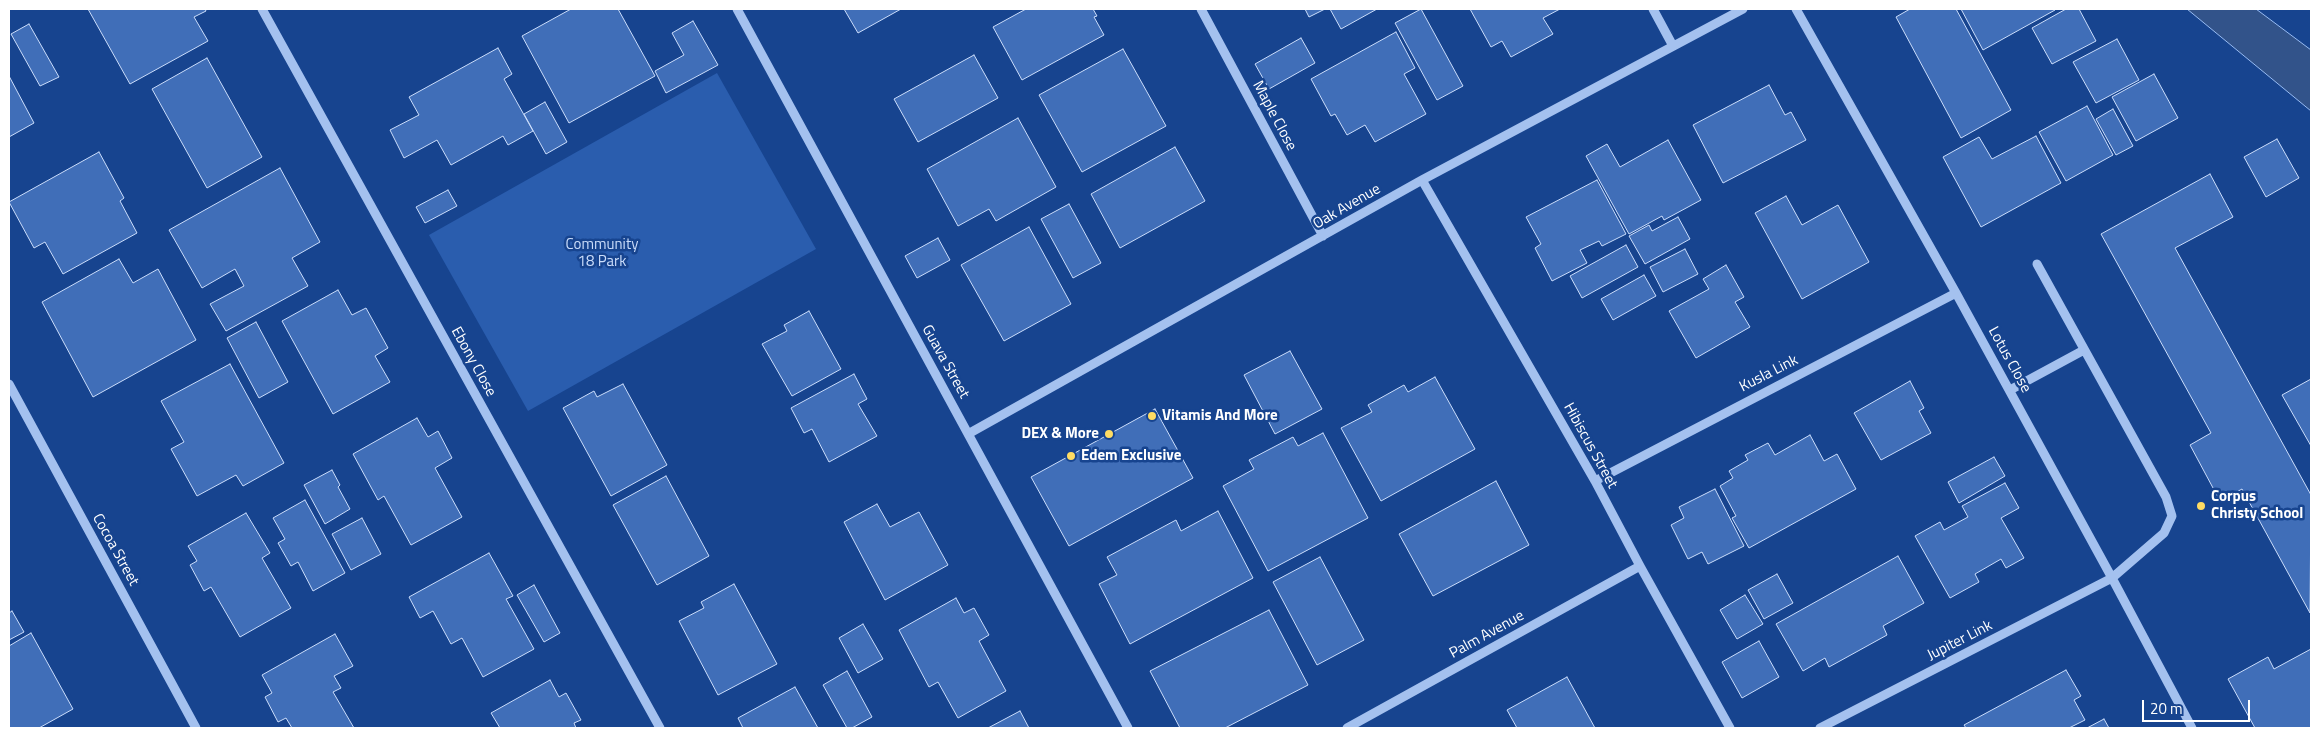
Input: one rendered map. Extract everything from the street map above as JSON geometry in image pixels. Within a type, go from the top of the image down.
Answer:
[{"type":"street","name":"Ebony Close","points":[[262,9],[660,728]]},
{"type":"street","name":"Guava Street","points":[[737,9],[1128,728]]},
{"type":"street","name":"Maple Close","points":[[1201,9],[1323,236]]},
{"type":"street","points":[[1653,9],[1673,46]]},
{"type":"street","name":"Oak Avenue","points":[[968,434],[1422,180],[1743,9]]},
{"type":"street","name":"Lotus Close","points":[[1796,9],[2010,390],[2192,728]]},
{"type":"street","name":"Hibiscus Street","points":[[1422,180],[1595,481],[1730,728]]},
{"type":"street","points":[[2010,390],[2084,350],[2037,264]]},
{"type":"street","name":"Kusla Link","points":[[1595,481],[1956,293]]},
{"type":"street","name":"Jupiter Link","points":[[1820,728],[2112,578],[2164,533],[2172,516],[2166,497],[2084,350]]},
{"type":"street","name":"Cocoa Street","points":[[9,384],[196,728]]},
{"type":"street","name":"Palm Avenue","points":[[1348,728],[1640,566]]},
{"type":"green space","name":"Community 18 Park","points":[[717,73],[816,249],[528,411],[429,235]]},
{"type":"shaded area","points":[[2187,9],[2256,9],[2311,50],[2311,111]]},
{"type":"building","points":[[88,9],[205,9],[206,11],[194,17],[208,41],[130,84]]},
{"type":"building","points":[[571,9],[618,9],[655,76],[569,123],[522,36]]},
{"type":"building","points":[[844,9],[901,9],[858,33]]},
{"type":"building","points":[[1026,9],[1093,9],[1097,16],[1094,17],[1104,35],[1022,80],[993,27]]},
{"type":"building","points":[[1305,9],[1325,9],[1309,17]]},
{"type":"building","points":[[1330,9],[1377,9],[1341,29]]},
{"type":"building","points":[[1421,9],[1463,86],[1437,100],[1395,23]]},
{"type":"building","points":[[1470,9],[1560,9],[1543,18],[1553,34],[1511,57],[1502,41],[1491,47]]},
{"type":"building","points":[[1910,9],[1956,9],[2011,110],[1961,138],[1896,17]]},
{"type":"building","points":[[1961,9],[2055,9],[2055,10],[1983,50]]},
{"type":"building","points":[[2066,9],[2079,9],[2096,41],[2052,64],[2032,28]]},
{"type":"building","points":[[693,21],[718,65],[666,93],[655,71],[684,55],[672,33]]},
{"type":"building","points":[[29,24],[59,77],[40,86],[11,34]]},
{"type":"building","points":[[1396,32],[1415,68],[1404,74],[1426,114],[1375,142],[1365,125],[1347,135],[1335,114],[1331,116],[1311,79]]},
{"type":"building","points":[[1301,38],[1315,63],[1269,89],[1255,64]]},
{"type":"building","points":[[2117,39],[2139,80],[2096,103],[2073,62]]},
{"type":"building","points":[[498,48],[512,74],[504,79],[533,131],[508,145],[503,136],[451,165],[437,140],[404,158],[390,130],[419,115],[409,97]]},
{"type":"building","points":[[1123,49],[1166,126],[1082,172],[1039,95]]},
{"type":"building","points":[[974,55],[998,98],[918,142],[894,99]]},
{"type":"building","points":[[207,58],[262,157],[207,188],[152,89]]},
{"type":"building","points":[[2154,74],[2178,118],[2136,141],[2112,97]]},
{"type":"building","points":[[9,76],[34,123],[9,137]]},
{"type":"building","points":[[1769,85],[1785,115],[1791,112],[1806,140],[1723,183],[1693,125]]},
{"type":"building","points":[[545,102],[567,142],[546,154],[524,114]]},
{"type":"building","points":[[2087,106],[2113,155],[2066,181],[2039,132]]},
{"type":"building","points":[[2113,109],[2133,146],[2116,155],[2096,119]]},
{"type":"building","points":[[1018,118],[1056,187],[996,221],[989,209],[958,226],[927,169]]},
{"type":"building","points":[[2036,136],[2061,183],[1981,227],[1943,157],[1979,137],[1992,159]]},
{"type":"building","points":[[2277,139],[2299,178],[2266,197],[2244,157]]},
{"type":"building","points":[[1668,140],[1701,200],[1664,220],[1662,216],[1629,234],[1586,156],[1607,144],[1620,167]]},
{"type":"building","points":[[1175,147],[1205,201],[1120,248],[1091,194]]},
{"type":"building","points":[[99,152],[124,198],[120,201],[137,233],[63,274],[45,242],[34,248],[9,202]]},
{"type":"building","points":[[280,168],[320,242],[292,258],[308,286],[226,331],[210,304],[244,286],[235,269],[202,288],[169,230]]},
{"type":"building","points":[[2210,174],[2233,217],[2175,248],[2311,495],[2310,613],[2242,489],[2220,501],[2190,445],[2211,433],[2101,234]]},
{"type":"building","points":[[1597,180],[1626,234],[1602,246],[1599,241],[1580,250],[1587,263],[1552,281],[1535,248],[1541,244],[1526,217]]},
{"type":"building","points":[[448,190],[457,206],[425,223],[416,207]]},
{"type":"building","points":[[1786,196],[1802,225],[1838,205],[1869,262],[1802,299],[1755,213]]},
{"type":"building","points":[[1069,204],[1101,263],[1073,278],[1041,219]]},
{"type":"building","points":[[1678,217],[1690,239],[1645,264],[1629,236],[1649,225],[1652,231]]},
{"type":"building","points":[[1029,227],[1071,304],[1004,341],[961,265]]},
{"type":"building","points":[[938,238],[950,260],[917,278],[905,256]]},
{"type":"building","points":[[1626,245],[1638,267],[1582,298],[1570,276]]},
{"type":"building","points":[[1685,249],[1698,274],[1663,292],[1650,267]]},
{"type":"building","points":[[119,259],[133,283],[158,269],[196,340],[93,397],[42,302]]},
{"type":"building","points":[[1726,265],[1744,297],[1735,302],[1750,327],[1696,358],[1669,311],[1709,289],[1703,279]]},
{"type":"building","points":[[1644,275],[1656,296],[1613,320],[1601,299]]},
{"type":"building","points":[[338,290],[352,315],[366,308],[388,348],[375,356],[390,382],[333,414],[282,321]]},
{"type":"building","points":[[809,311],[841,369],[792,396],[762,344],[787,331],[784,325]]},
{"type":"building","points":[[256,322],[288,382],[259,398],[227,338]]},
{"type":"building","points":[[1290,351],[1322,409],[1275,434],[1244,375]]},
{"type":"building","points":[[230,364],[284,463],[243,486],[236,475],[197,496],[171,449],[184,442],[161,401]]},
{"type":"building","points":[[854,374],[867,399],[858,404],[877,436],[829,462],[812,429],[804,433],[791,408]]},
{"type":"building","points":[[1435,377],[1475,449],[1381,501],[1341,428],[1372,412],[1368,405],[1404,385],[1408,392]]},
{"type":"building","points":[[2311,379],[2311,446],[2282,395]]},
{"type":"building","points":[[1910,381],[1924,408],[1919,411],[1931,433],[1881,460],[1854,413]]},
{"type":"building","points":[[623,384],[667,465],[611,496],[563,408],[594,391],[597,397]]},
{"type":"building","points":[[1155,409],[1193,478],[1069,546],[1031,477]]},
{"type":"building","points":[[417,418],[428,437],[438,431],[452,458],[435,468],[462,517],[411,545],[384,496],[378,500],[353,454]]},
{"type":"building","points":[[1323,433],[1368,518],[1268,571],[1223,486],[1254,469],[1249,460],[1293,437],[1298,446]]},
{"type":"building","points":[[1810,435],[1824,461],[1837,454],[1856,489],[1749,548],[1732,518],[1736,516],[1720,486],[1733,478],[1729,471],[1748,460],[1745,455],[1768,443],[1775,455]]},
{"type":"building","points":[[1994,457],[2005,476],[1959,503],[1948,482]]},
{"type":"building","points":[[332,470],[340,485],[338,487],[350,509],[325,524],[304,485]]},
{"type":"building","points":[[666,476],[709,556],[657,585],[613,505]]},
{"type":"building","points":[[1496,481],[1529,545],[1433,596],[1399,534]]},
{"type":"building","points":[[2005,483],[2019,508],[2001,518],[2024,558],[2006,568],[2001,559],[1975,574],[1979,582],[1950,598],[1915,536],[1940,522],[1944,530],[1968,517],[1962,506]]},
{"type":"building","points":[[1715,489],[1744,546],[1708,564],[1702,552],[1688,559],[1671,525],[1684,518],[1679,507]]},
{"type":"building","points":[[305,500],[345,573],[313,591],[298,562],[291,566],[278,543],[285,539],[273,518]]},
{"type":"building","points":[[877,504],[890,527],[919,512],[948,565],[885,600],[844,522]]},
{"type":"building","points":[[1218,511],[1253,578],[1130,644],[1099,584],[1117,575],[1107,557],[1176,520],[1181,531]]},
{"type":"building","points":[[246,513],[270,553],[262,558],[291,608],[240,637],[211,587],[204,591],[190,565],[197,561],[188,546]]},
{"type":"building","points":[[362,518],[381,554],[351,570],[332,534]]},
{"type":"building","points":[[489,553],[513,596],[506,599],[534,649],[483,677],[462,638],[451,644],[433,611],[420,618],[409,597]]},
{"type":"building","points":[[1898,556],[1924,603],[1883,626],[1887,635],[1829,667],[1825,658],[1803,671],[1776,624]]},
{"type":"building","points":[[1320,557],[1364,640],[1317,665],[1273,582]]},
{"type":"building","points":[[1777,574],[1793,603],[1764,619],[1748,590]]},
{"type":"building","points":[[734,584],[777,664],[718,695],[679,621],[704,608],[701,602]]},
{"type":"building","points":[[534,585],[560,633],[544,642],[517,595]]},
{"type":"building","points":[[1745,595],[1763,624],[1737,639],[1720,610]]},
{"type":"building","points":[[956,598],[964,613],[974,608],[989,635],[979,641],[1006,691],[958,718],[938,682],[929,687],[899,630]]},
{"type":"building","points":[[1269,610],[1308,685],[1225,728],[1180,728],[1150,671]]},
{"type":"building","points":[[12,611],[24,632],[9,640],[9,613]]},
{"type":"building","points":[[863,624],[883,659],[858,673],[839,638]]},
{"type":"building","points":[[31,633],[73,709],[39,728],[9,728],[9,646]]},
{"type":"building","points":[[335,634],[353,666],[334,676],[341,688],[333,692],[354,728],[292,728],[286,718],[278,722],[265,697],[272,693],[262,675]]},
{"type":"building","points":[[1759,641],[1779,677],[1742,698],[1722,662]]},
{"type":"building","points":[[2311,649],[2311,728],[2255,728],[2228,679],[2268,657],[2274,669]]},
{"type":"building","points":[[2066,670],[2081,696],[2074,700],[2085,720],[2069,728],[1966,728],[1964,725]]},
{"type":"building","points":[[847,671],[872,717],[852,728],[847,728],[823,685]]},
{"type":"building","points":[[1567,677],[1595,728],[1517,728],[1507,710]]},
{"type":"building","points":[[550,680],[559,697],[566,693],[581,720],[574,723],[576,728],[500,728],[491,713]]},
{"type":"building","points":[[795,687],[818,728],[743,728],[738,718]]},
{"type":"building","points":[[1020,711],[1029,728],[988,728]]},
{"type":"building","points":[[2104,719],[2109,728],[2087,728]]},
{"type":"place","name":"Vitamis And More","points":[[1152,416]]},
{"type":"place","name":"DEX & More","points":[[1109,434]]},
{"type":"place","name":"Edem Exclusive","points":[[1071,456]]},
{"type":"place","name":"Corpus Christy School","points":[[2201,506]]}]
